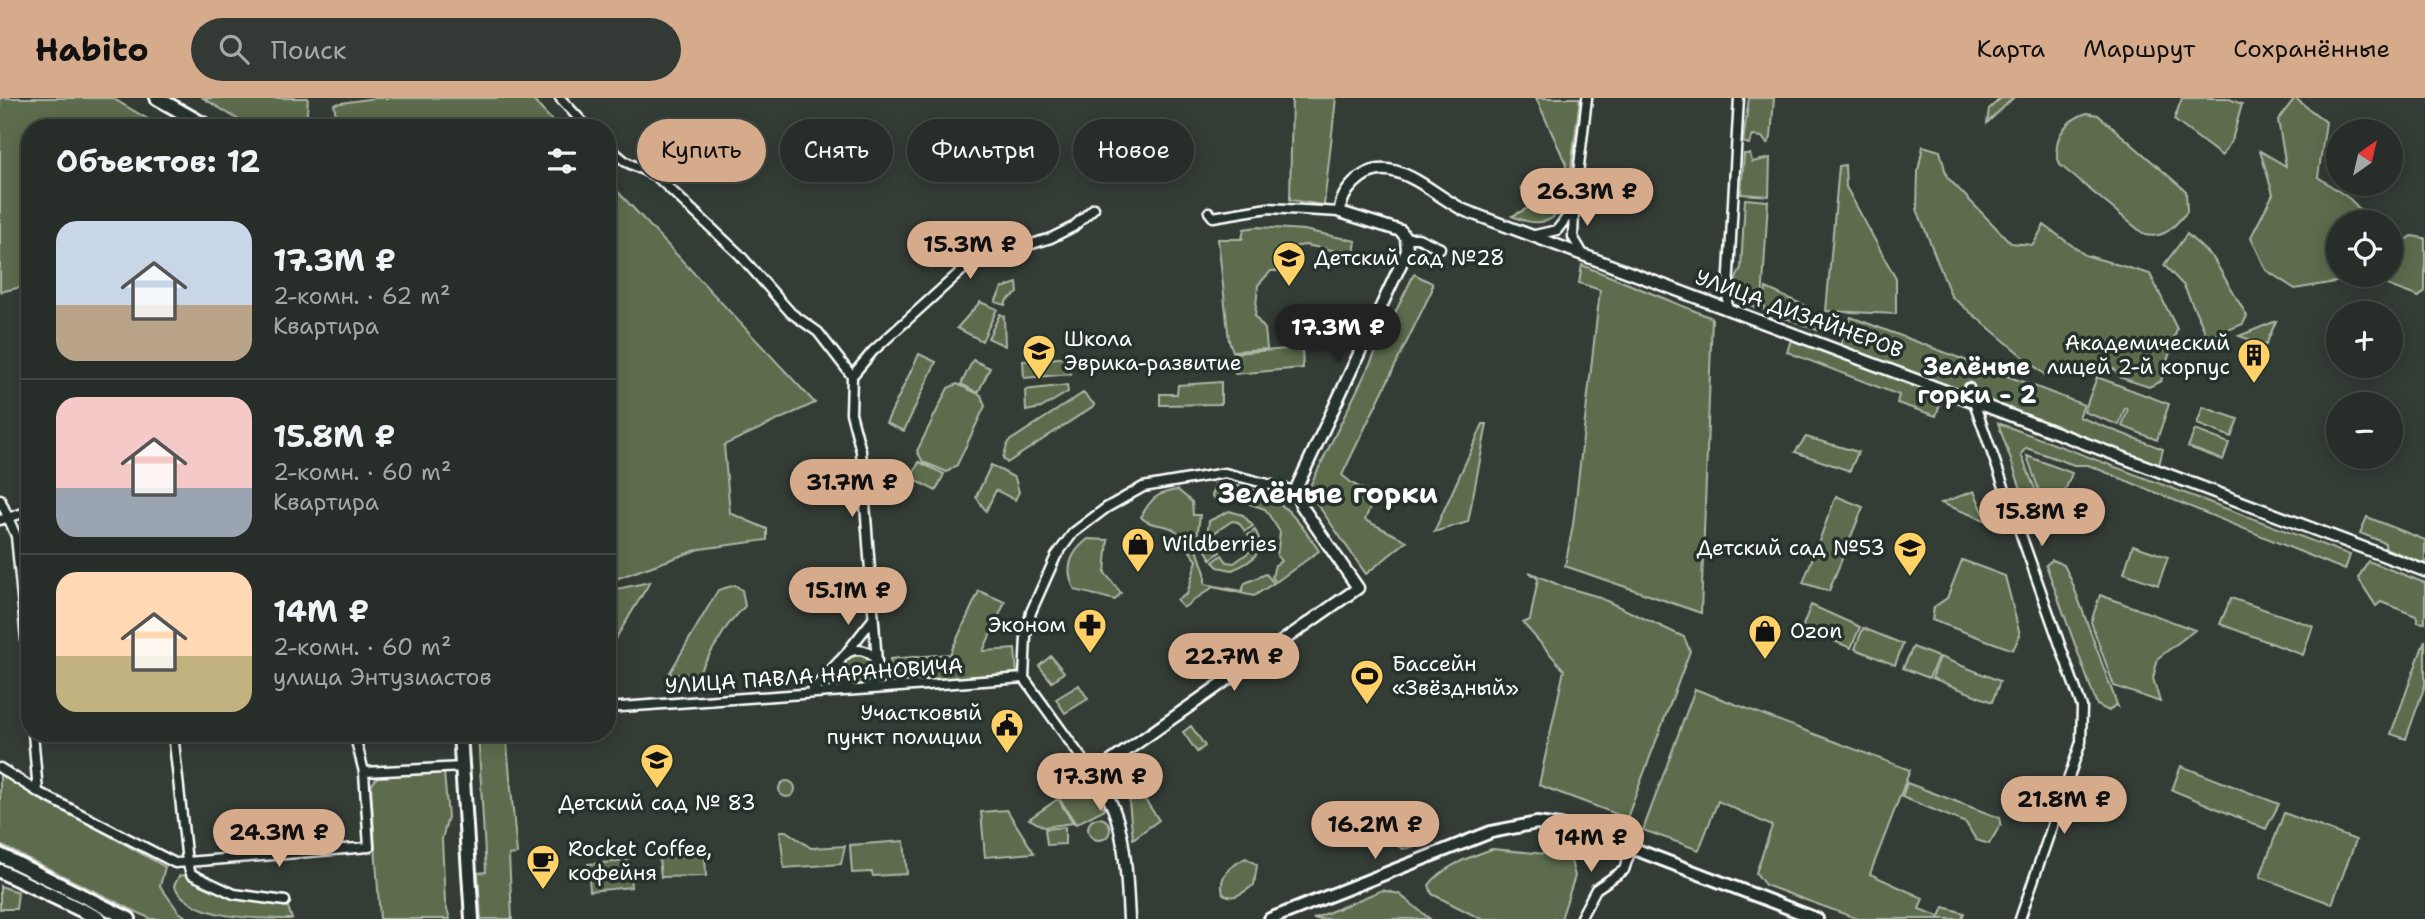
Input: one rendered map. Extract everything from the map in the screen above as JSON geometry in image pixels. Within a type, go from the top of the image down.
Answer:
[{"type":"main road","points":[[157,98],[194,119]]},
{"type":"main road","points":[[461,742],[472,919]]},
{"type":"main road","points":[[1269,919],[1506,828],[1560,824],[1632,846],[1817,919]]},
{"type":"main road","points":[[0,855],[129,919]]},
{"type":"main road","points":[[0,871],[100,919]]},
{"type":"street","points":[[560,98],[580,119]]},
{"type":"street","points":[[1583,254],[1573,237],[1587,98]]},
{"type":"street","points":[[1727,308],[1739,98]]},
{"type":"street","points":[[616,154],[626,162],[656,176],[702,219],[739,254],[791,313],[818,332],[852,376]]},
{"type":"street","name":"УЛИЦА ДИЗАЙНЕРОВ","points":[[1340,212],[1342,199],[1361,176],[1378,169],[1404,173],[1459,208],[2425,571]]},
{"type":"street","points":[[1093,774],[1358,588],[1301,505],[1295,491],[1407,251],[1406,238],[1401,231],[1340,212],[1288,207],[1213,217],[1209,212]]},
{"type":"street","points":[[878,689],[861,452],[851,413],[852,376],[882,341],[969,264],[1051,238],[1073,227],[1094,208]]},
{"type":"street","points":[[1535,235],[1557,229],[1574,208]]},
{"type":"street","points":[[1406,238],[1418,238],[1440,248]]},
{"type":"street","points":[[1969,388],[2083,717],[2081,742],[2020,919]]},
{"type":"street","points":[[1129,919],[1120,823],[1111,799],[1024,678],[1026,636],[1039,590],[1056,556],[1073,533],[1106,508],[1143,487],[1204,475],[1236,475],[1295,491]]},
{"type":"street","points":[[0,499],[4,519],[18,549],[21,582]]},
{"type":"street","points":[[4,519],[21,514]]},
{"type":"street","points":[[810,693],[873,619]]},
{"type":"street","points":[[844,656],[864,650],[877,662]]},
{"type":"street","points":[[844,656],[838,670],[841,681],[849,689],[860,691],[873,684],[878,676]]},
{"type":"street","name":"УЛИЦА ПАВЛА НАРАНОВИЧА","points":[[616,707],[1024,678]]},
{"type":"street","points":[[34,742],[38,792]]},
{"type":"street","points":[[174,742],[187,862],[191,874],[234,894],[285,901]]},
{"type":"street","points":[[0,768],[38,792],[175,863],[369,847],[364,772],[356,742]]},
{"type":"street","points":[[364,772],[463,767]]},
{"type":"street","points":[[1580,919],[1596,888],[1624,870],[1632,846]]},
{"type":"green space","points":[[0,98],[112,98],[148,119],[21,119],[21,287],[0,292]]},
{"type":"green space","points":[[203,98],[308,98],[307,119],[237,119]]},
{"type":"green space","points":[[375,98],[531,98],[551,119],[336,119],[334,104]]},
{"type":"green space","points":[[1292,98],[1336,98],[1324,205],[1290,200]]},
{"type":"green space","points":[[1536,98],[1580,98],[1571,169],[1565,170],[1566,164]]},
{"type":"green space","points":[[1749,98],[1774,98],[1771,138],[1767,144],[1762,137],[1753,136],[1749,144],[1743,142]]},
{"type":"green space","points":[[2001,98],[2013,98],[1987,123],[1989,109]]},
{"type":"green space","points":[[2182,98],[2227,98],[2242,104],[2232,140],[2222,156],[2174,120]]},
{"type":"green space","points":[[2295,98],[2326,122],[2318,177],[2326,182],[2326,196],[2346,196],[2361,210],[2326,210],[2326,284],[2295,289],[2266,270],[2251,237],[2273,194],[2260,151],[2286,166],[2278,120]]},
{"type":"green space","points":[[2087,113],[2098,115],[2186,191],[2187,212],[2169,230],[2159,235],[2145,235],[2060,165],[2057,148],[2061,133],[2072,121]]},
{"type":"green space","points":[[1923,146],[1940,151],[1947,177],[2011,243],[2033,245],[2044,225],[2085,255],[2150,274],[2177,329],[2161,381],[2149,387],[2121,378],[2114,369],[2045,375],[1951,296],[1917,209],[1918,171]]},
{"type":"green space","points":[[1744,154],[1750,154],[1752,162],[1770,158],[1769,196],[1741,194]]},
{"type":"green space","points":[[1845,165],[1846,187],[1896,279],[1896,314],[1826,311],[1839,166]]},
{"type":"green space","points":[[1533,177],[1570,183],[1558,213],[1543,222],[1512,216],[1530,207],[1521,187]]},
{"type":"green space","points":[[616,190],[815,403],[724,445],[730,513],[767,529],[767,540],[700,549],[616,579]]},
{"type":"green space","points":[[1745,199],[1768,201],[1762,303],[1758,308],[1738,301],[1735,292],[1741,268]]},
{"type":"green space","points":[[1257,227],[1304,230],[1356,241],[1354,254],[1305,245],[1292,247],[1282,259],[1281,271],[1271,271],[1258,285],[1255,317],[1265,329],[1267,349],[1233,351],[1229,341],[1218,239],[1242,239],[1244,229]]},
{"type":"green space","points":[[2187,234],[2213,258],[2247,316],[2243,324],[2208,338],[2184,286],[2164,265]]},
{"type":"green space","points":[[2412,236],[2425,238],[2425,291],[2419,297],[2392,287],[2403,287],[2403,242]]},
{"type":"green space","points":[[1582,265],[1712,318],[1701,613],[1565,566],[1573,525],[1600,290],[1579,283]]},
{"type":"green space","points":[[1414,274],[1432,283],[1432,290],[1342,475],[1375,495],[1365,520],[1407,541],[1366,574],[1313,498],[1310,486]]},
{"type":"green space","points":[[1017,283],[1018,293],[1007,300],[1005,305],[995,302],[1002,288]]},
{"type":"green space","points":[[1766,288],[1806,306],[1827,329],[1825,333],[1764,310]]},
{"type":"green space","points":[[980,302],[997,309],[982,341],[957,328]]},
{"type":"green space","points":[[1000,314],[1004,316],[1005,346],[988,338]]},
{"type":"green space","points":[[1851,317],[2084,405],[2079,417],[2163,449],[2159,465],[1946,385],[1936,416],[1897,403],[1899,395],[1787,352],[1791,340],[1836,356]]},
{"type":"green space","points":[[2276,321],[2266,345],[2239,336]]},
{"type":"green space","points":[[1302,348],[1303,368],[1235,374],[1233,353]]},
{"type":"green space","points":[[919,354],[936,362],[904,431],[886,423]]},
{"type":"green space","points":[[1070,357],[1071,374],[1024,378],[1023,361]]},
{"type":"green space","points":[[973,360],[990,368],[978,393],[961,384]]},
{"type":"green space","points":[[2097,377],[2169,404],[2157,440],[2122,426],[2128,409],[2125,408],[2119,425],[2084,412]]},
{"type":"green space","points":[[1221,382],[1221,404],[1160,405],[1160,394],[1177,394],[1178,385]]},
{"type":"green space","points":[[957,384],[981,395],[985,406],[957,465],[947,472],[923,462],[917,451],[948,388]]},
{"type":"green space","points":[[1067,385],[1068,392],[1041,408],[1026,411],[1025,390]]},
{"type":"green space","points":[[1083,393],[1095,405],[1007,463],[1003,458],[1008,442]]},
{"type":"green space","points":[[2203,407],[2238,419],[2231,437],[2197,424]]},
{"type":"green space","points":[[1998,423],[2350,555],[2345,570],[2088,465],[2074,465],[2026,448],[2021,454],[2049,524],[2040,544]]},
{"type":"green space","points":[[1483,424],[1487,424],[1468,522],[1434,532]]},
{"type":"green space","points":[[2195,430],[2229,443],[2223,460],[2188,447]]},
{"type":"green space","points":[[1806,437],[1858,452],[1850,471],[1795,452]]},
{"type":"green space","points":[[2027,456],[2072,473],[2051,526]]},
{"type":"green space","points":[[919,462],[944,474],[936,491],[911,478]]},
{"type":"green space","points":[[991,465],[1015,478],[1019,492],[1015,500],[996,490],[986,511],[976,497]]},
{"type":"green space","points":[[1215,484],[1250,489],[1277,501],[1299,522],[1319,551],[1276,582],[1272,577],[1275,565],[1281,561],[1277,556],[1280,532],[1265,509],[1221,494],[1217,500],[1212,496]]},
{"type":"green space","points":[[1178,490],[1192,502],[1193,515],[1200,515],[1196,546],[1205,573],[1205,584],[1242,591],[1245,583],[1266,574],[1274,583],[1254,596],[1213,587],[1183,608],[1177,600],[1187,594],[1197,560],[1173,529],[1148,522],[1141,517],[1155,498]]},
{"type":"green space","points":[[1974,491],[1987,521],[1941,503]]},
{"type":"green space","points":[[1836,496],[1863,507],[1829,591],[1803,583]]},
{"type":"green space","points":[[1229,511],[1243,515],[1253,526],[1245,531],[1238,522],[1232,521],[1214,533],[1211,539],[1220,552],[1211,559],[1205,549],[1209,521]]},
{"type":"green space","points":[[2367,517],[2425,540],[2425,564],[2385,548],[2385,543],[2360,533]]},
{"type":"green space","points":[[1255,530],[1259,537],[1259,550],[1246,563],[1232,570],[1218,567],[1213,562],[1222,555],[1227,562],[1234,563],[1252,550],[1253,542],[1248,535]]},
{"type":"green space","points":[[1088,539],[1108,540],[1105,573],[1121,593],[1115,600],[1075,590],[1070,576],[1071,562],[1077,550]]},
{"type":"green space","points":[[2133,545],[2168,557],[2158,585],[2124,573]]},
{"type":"green space","points":[[1962,560],[2005,576],[2020,635],[2013,650],[1932,620],[1934,607],[1947,598]]},
{"type":"green space","points":[[2052,560],[2064,565],[2072,582],[2118,707],[2115,705],[2109,711],[2097,705],[2046,565]]},
{"type":"green space","points":[[2368,561],[2425,583],[2425,623],[2418,622],[2416,616],[2381,602],[2376,606],[2358,578]]},
{"type":"green space","points":[[1529,572],[1561,586],[1596,596],[1684,637],[1690,651],[1627,818],[1539,785],[1564,670],[1523,623],[1530,620],[1538,579]]},
{"type":"green space","points":[[650,582],[616,638],[616,589]]},
{"type":"green space","points":[[735,585],[742,590],[745,606],[728,625],[697,675],[669,674],[718,590]]},
{"type":"green space","points":[[979,591],[1005,602],[983,651],[1015,649],[1017,675],[892,684],[890,659],[950,654]]},
{"type":"green space","points":[[2100,595],[2195,630],[2158,658],[2153,678],[2160,702],[2114,686],[2091,622]]},
{"type":"green space","points":[[2231,598],[2313,626],[2303,655],[2220,624]]},
{"type":"green space","points":[[1811,605],[1860,627],[1851,648],[1802,628]]},
{"type":"green space","points":[[1863,628],[1903,644],[1895,665],[1855,649]]},
{"type":"green space","points":[[2425,640],[2425,685],[2406,739],[2391,734]]},
{"type":"green space","points":[[1913,647],[1938,657],[1929,678],[1903,668]]},
{"type":"green space","points":[[859,654],[870,659],[875,670],[870,681],[859,686],[848,681],[843,670],[848,659]]},
{"type":"green space","points":[[1051,656],[1064,672],[1052,682],[1039,666]]},
{"type":"green space","points":[[1940,657],[2000,681],[1992,702],[1932,678]]},
{"type":"green space","points":[[1079,685],[1088,699],[1065,713],[1056,699]]},
{"type":"green space","points":[[1695,689],[1910,770],[1870,874],[1923,898],[1919,909],[1939,916],[1938,919],[1858,919],[1765,885],[1756,873],[1772,826],[1718,801],[1699,850],[1643,830]]},
{"type":"green space","points":[[1191,726],[1205,746],[1197,752],[1183,732]]},
{"type":"green space","points":[[479,742],[507,742],[517,854],[509,855],[512,919],[481,919],[478,873],[486,872]]},
{"type":"green space","points":[[1070,766],[1078,778],[1065,787],[1062,771]]},
{"type":"green space","points":[[2181,766],[2279,804],[2266,829],[2172,790]]},
{"type":"green space","points":[[1125,769],[1137,788],[1125,796],[1113,778]]},
{"type":"green space","points":[[444,773],[448,817],[442,839],[445,902],[450,919],[380,919],[371,786],[379,774]]},
{"type":"green space","points":[[0,774],[165,867],[160,886],[179,912],[189,919],[151,919],[0,845]]},
{"type":"green space","points":[[1085,780],[1105,809],[1076,824],[1059,798]]},
{"type":"green space","points":[[787,781],[793,783],[793,795],[787,797],[781,795],[779,789],[781,783]]},
{"type":"green space","points":[[1907,783],[2000,818],[2001,824],[1989,844],[1976,840],[1966,823],[1902,797]]},
{"type":"green space","points":[[1141,794],[1159,820],[1133,839],[1129,802]]},
{"type":"green space","points":[[1058,799],[1073,823],[1044,827],[1029,819]]},
{"type":"green space","points":[[1007,810],[1034,853],[985,857],[981,812]]},
{"type":"green space","points":[[2284,813],[2356,840],[2332,904],[2260,877]]},
{"type":"green space","points":[[1099,818],[1109,825],[1110,829],[1103,839],[1099,840],[1089,833],[1088,829],[1095,819]]},
{"type":"green space","points":[[1431,821],[1438,828],[1436,834],[1416,846],[1403,849],[1398,846],[1402,839]]},
{"type":"green space","points":[[1065,827],[1065,844],[1047,845],[1045,829]]},
{"type":"green space","points":[[780,831],[786,831],[811,848],[845,846],[841,864],[784,868]]},
{"type":"green space","points":[[904,841],[907,874],[873,876],[872,872],[852,873],[850,845]]},
{"type":"green space","points":[[1492,849],[1557,855],[1571,861],[1575,876],[1561,919],[1481,919],[1432,894],[1429,885],[1442,872]]},
{"type":"green space","points":[[705,855],[706,876],[661,877],[659,858]]},
{"type":"green space","points":[[1246,858],[1257,865],[1254,885],[1235,896],[1223,894],[1224,876],[1235,864]]},
{"type":"green space","points":[[629,861],[631,887],[590,891],[588,864]]},
{"type":"green space","points":[[184,875],[235,899],[288,907],[292,919],[241,917],[208,911],[183,897],[174,886],[179,876]]},
{"type":"green space","points":[[0,886],[18,892],[16,909],[0,909]]},
{"type":"green space","points":[[1382,890],[1399,894],[1430,919],[1313,919]]},
{"type":"green space","points":[[1944,907],[1964,913],[1962,919],[1939,919]]},
{"type":"place","name":"Детский сад №28","points":[[1289,288]]},
{"type":"place","name":"Школа Эврика-развитие","points":[[1039,381]]},
{"type":"place","name":"Академический лицей 2-й корпус","points":[[2254,385]]},
{"type":"place","name":"Wildberries","points":[[1138,574]]},
{"type":"place","name":"Детский сад №53","points":[[1910,578]]},
{"type":"place","name":"Эконом","points":[[1090,655]]},
{"type":"place","name":"Ozon","points":[[1765,661]]},
{"type":"place","name":"Бассейн «Звёздный»","points":[[1367,706]]},
{"type":"place","name":"Участковый пункт полиции","points":[[1007,755]]},
{"type":"place","name":"Детский сад № 83","points":[[657,790]]},
{"type":"place","name":"Rocket Coffee, кофейня","points":[[543,891]]},
{"type":"district","name":"Зелёные горки - 2","points":[[1977,381]]},
{"type":"district","name":"Зелёные горки","points":[[1328,493]]}]
